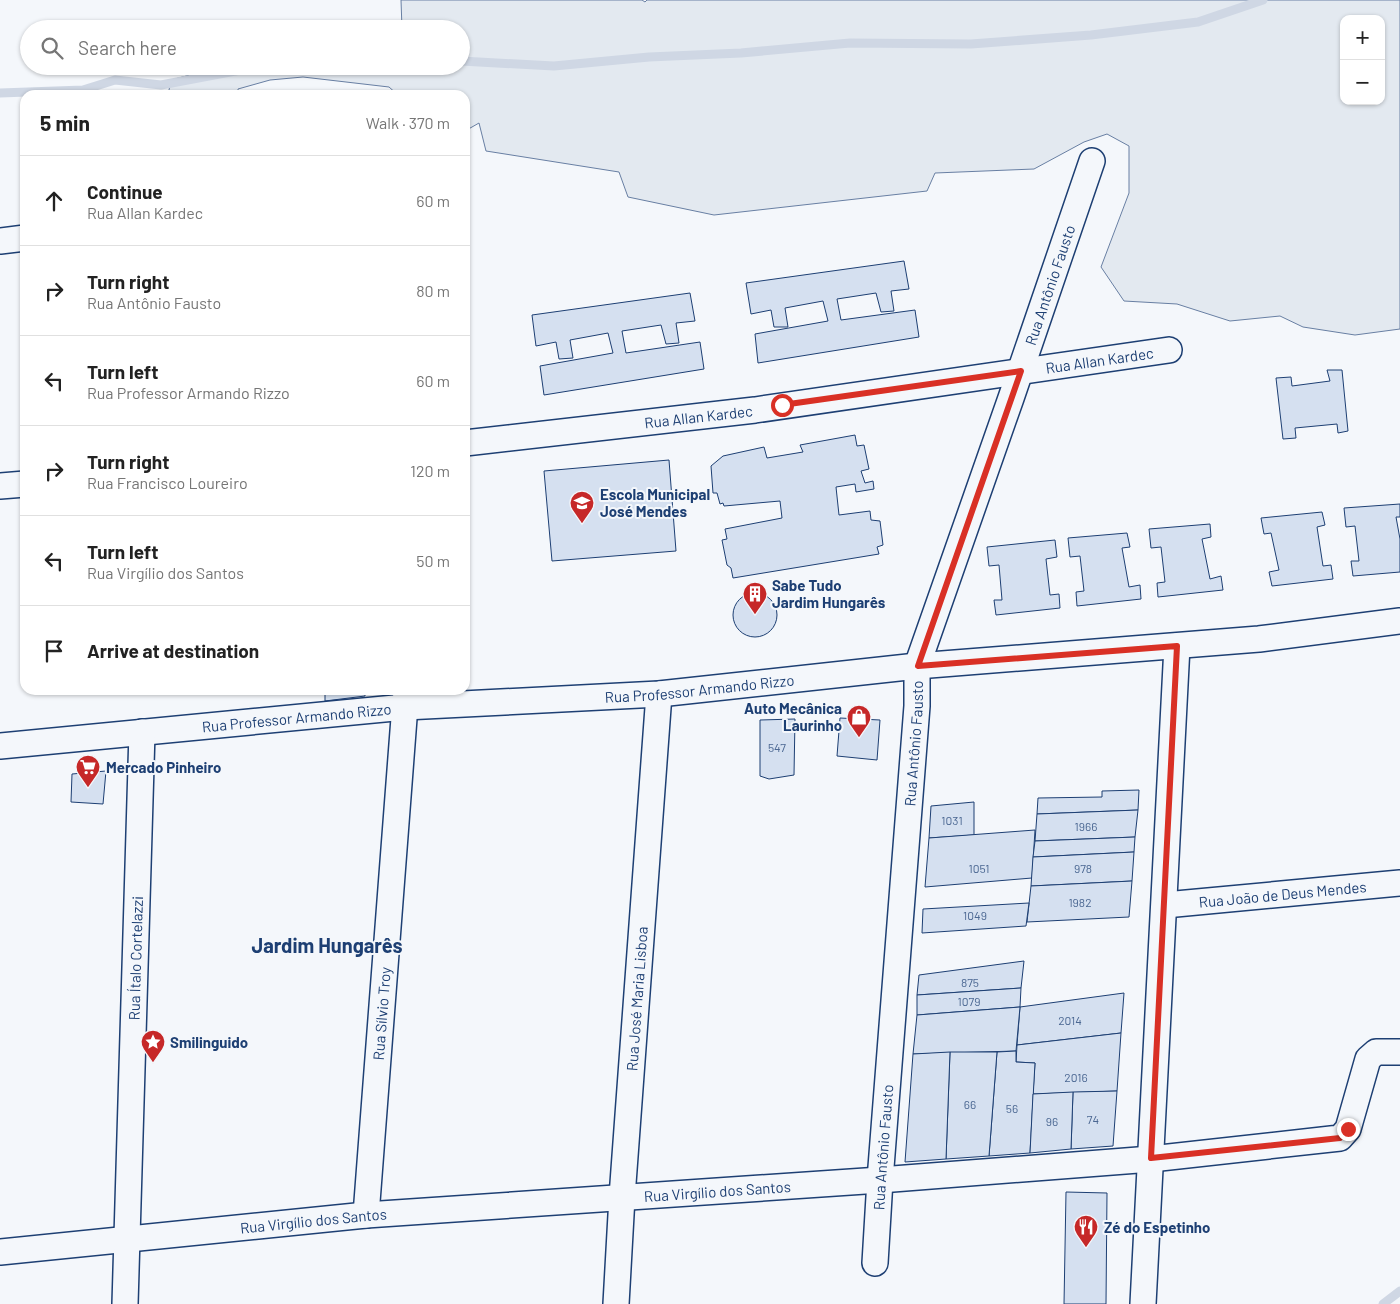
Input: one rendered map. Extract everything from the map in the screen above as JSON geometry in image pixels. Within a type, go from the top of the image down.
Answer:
[{"type":"street","name":"Rua Antônio Fausto","points":[[875,1263],[917,706],[918,666],[1092,161]]},
{"type":"street","points":[[0,241],[20,239]]},
{"type":"street","name":"Rua Allan Kardec","points":[[470,442],[738,412],[1169,350]]},
{"type":"street","points":[[0,486],[20,484]]},
{"type":"street","name":"Rua Professor Armando Rizzo","points":[[0,746],[142,732],[406,698],[659,694],[918,666],[1259,639],[1400,621]]},
{"type":"street","points":[[1143,1304],[1177,646]]},
{"type":"street","name":"Rua José Maria Lisboa","points":[[616,1304],[659,694]]},
{"type":"street","name":"Rua Sílvio Troy","points":[[366,1215],[406,698]]},
{"type":"street","name":"Rua Ítalo Cortelazzi","points":[[125,1304],[142,732]]},
{"type":"street","name":"Rua João de Deus Mendes","points":[[1165,905],[1400,883]]},
{"type":"street","name":"Rua Virgílio dos Santos","points":[[0,1252],[366,1215],[880,1180],[1151,1158],[1340,1138],[1348,1129],[1368,1059],[1376,1052],[1400,1052]]},
{"type":"shaded area","points":[[401,0],[642,0],[645,2],[647,0],[1400,0],[1400,329],[1355,335],[1303,327],[1280,316],[1230,321],[1177,304],[1124,301],[1101,267],[1129,193],[1129,146],[1107,134],[1084,142],[1034,169],[935,173],[927,191],[714,215],[628,197],[619,172],[486,151],[479,123],[470,128],[470,90],[392,90],[389,87],[303,77],[270,80],[238,90],[169,90],[171,80],[190,75],[470,75],[470,20],[402,20]]},
{"type":"building","points":[[904,261],[909,289],[891,291],[894,311],[881,312],[876,293],[837,299],[841,320],[915,310],[919,337],[758,363],[755,334],[828,321],[823,301],[785,308],[788,327],[774,327],[771,310],[751,314],[746,283]]},
{"type":"building","points":[[690,293],[695,321],[676,323],[679,343],[666,344],[661,325],[622,331],[626,353],[700,342],[704,369],[544,395],[540,366],[613,353],[608,333],[570,340],[573,358],[559,359],[556,342],[536,346],[532,315]]},
{"type":"building","points":[[1327,370],[1342,370],[1348,431],[1338,433],[1337,424],[1295,428],[1296,438],[1283,439],[1276,378],[1291,377],[1292,386],[1330,381]]},
{"type":"building","points":[[855,435],[857,446],[864,445],[869,469],[861,471],[865,483],[873,481],[874,489],[856,492],[855,484],[836,487],[839,515],[870,511],[871,520],[880,521],[883,545],[877,547],[879,554],[733,578],[731,568],[727,565],[722,540],[727,539],[725,529],[782,518],[780,501],[724,506],[723,503],[720,504],[717,493],[713,493],[711,466],[723,456],[764,447],[767,458],[803,452],[800,445]]},
{"type":"building","points":[[669,460],[676,551],[552,561],[544,471]]},
{"type":"building","points":[[1400,504],[1400,517],[1396,517],[1400,539],[1400,572],[1353,576],[1351,561],[1359,561],[1355,526],[1346,527],[1344,508]]},
{"type":"building","points":[[1322,512],[1325,525],[1317,527],[1323,566],[1331,565],[1333,579],[1272,586],[1269,572],[1279,570],[1271,533],[1264,534],[1261,518]]},
{"type":"building","points":[[1210,524],[1211,537],[1202,539],[1210,579],[1221,576],[1223,590],[1158,597],[1157,583],[1165,582],[1161,547],[1151,548],[1149,529]]},
{"type":"building","points":[[1127,533],[1130,547],[1122,548],[1129,587],[1140,585],[1141,599],[1077,606],[1076,592],[1084,591],[1080,556],[1070,557],[1068,538]]},
{"type":"building","points":[[1055,540],[1057,557],[1046,559],[1050,595],[1059,594],[1060,608],[996,615],[994,600],[1002,600],[999,565],[989,566],[987,547]]},
{"type":"building","name":"Sabe Tudo Jardim Hungarês","points":[[755,593],[767,597],[773,603],[777,615],[773,627],[767,633],[755,637],[743,633],[737,627],[733,615],[737,603],[743,597]]},
{"type":"building","points":[[325,695],[365,695],[365,696],[325,701]]},
{"type":"building","name":"Auto Mecânica Laurinho","points":[[840,718],[880,720],[877,760],[837,756]]},
{"type":"building","points":[[795,719],[794,775],[769,779],[760,776],[760,720]]},
{"type":"building","name":"Mercado Pinheiro","points":[[106,771],[103,804],[71,802],[72,774]]},
{"type":"building","points":[[1139,790],[1138,810],[1037,814],[1038,798],[1102,797],[1102,791]]},
{"type":"building","points":[[974,802],[974,835],[929,838],[931,806]]},
{"type":"building","points":[[1138,810],[1135,837],[1035,841],[1037,814]]},
{"type":"building","points":[[1035,830],[1032,878],[925,887],[929,838]]},
{"type":"building","points":[[1135,837],[1134,852],[1033,857],[1035,841]]},
{"type":"building","points":[[1134,852],[1132,881],[1031,886],[1033,857]]},
{"type":"building","points":[[1132,881],[1129,917],[1027,922],[1031,886]]},
{"type":"building","points":[[1029,903],[1026,926],[922,933],[923,909]]},
{"type":"building","points":[[1024,961],[1021,988],[917,995],[919,975]]},
{"type":"building","points":[[1021,988],[1020,1007],[917,1015],[917,995]]},
{"type":"building","points":[[1124,993],[1121,1033],[1017,1045],[1020,1007]]},
{"type":"building","points":[[1020,1007],[1016,1051],[913,1054],[917,1015]]},
{"type":"building","points":[[1121,1033],[1117,1091],[1033,1094],[1035,1063],[1016,1062],[1017,1045]]},
{"type":"building","points":[[1016,1051],[1016,1062],[1035,1063],[1030,1153],[989,1156],[997,1052]]},
{"type":"building","points":[[950,1052],[997,1052],[989,1156],[946,1159]]},
{"type":"building","points":[[950,1052],[946,1159],[905,1162],[913,1054]]},
{"type":"building","points":[[1117,1091],[1113,1146],[1071,1149],[1073,1092]]},
{"type":"building","points":[[1073,1092],[1071,1149],[1030,1153],[1033,1094]]},
{"type":"building","name":"Zé do Espetinho","points":[[1066,1192],[1107,1193],[1106,1304],[1064,1304]]},
{"type":"waterway","points":[[470,61],[554,66],[649,57],[741,53],[850,43],[971,44],[1091,35],[1198,22],[1263,0]]},
{"type":"waterway","points":[[83,90],[115,80],[161,85],[214,75]]},
{"type":"waterway","points":[[0,93],[20,92]]},
{"type":"waterway","points":[[1383,1304],[1400,1291]]},
{"type":"place","name":"Escola Municipal José Mendes","points":[[582,524]]},
{"type":"place","name":"Sabe Tudo Jardim Hungarês","points":[[755,615]]},
{"type":"place","name":"Auto Mecânica Laurinho","points":[[859,738]]},
{"type":"place","name":"Mercado Pinheiro","points":[[88,788]]},
{"type":"place","name":"Smilinguido","points":[[153,1063]]},
{"type":"place","name":"Zé do Espetinho","points":[[1086,1248]]},
{"type":"district","name":"Jardim Hungarês","points":[[327,945]]},
{"type":"route","points":[[782,405],[1021,371],[918,666],[1177,646],[1177,680],[1151,1158],[1340,1138],[1348,1129]]}]
